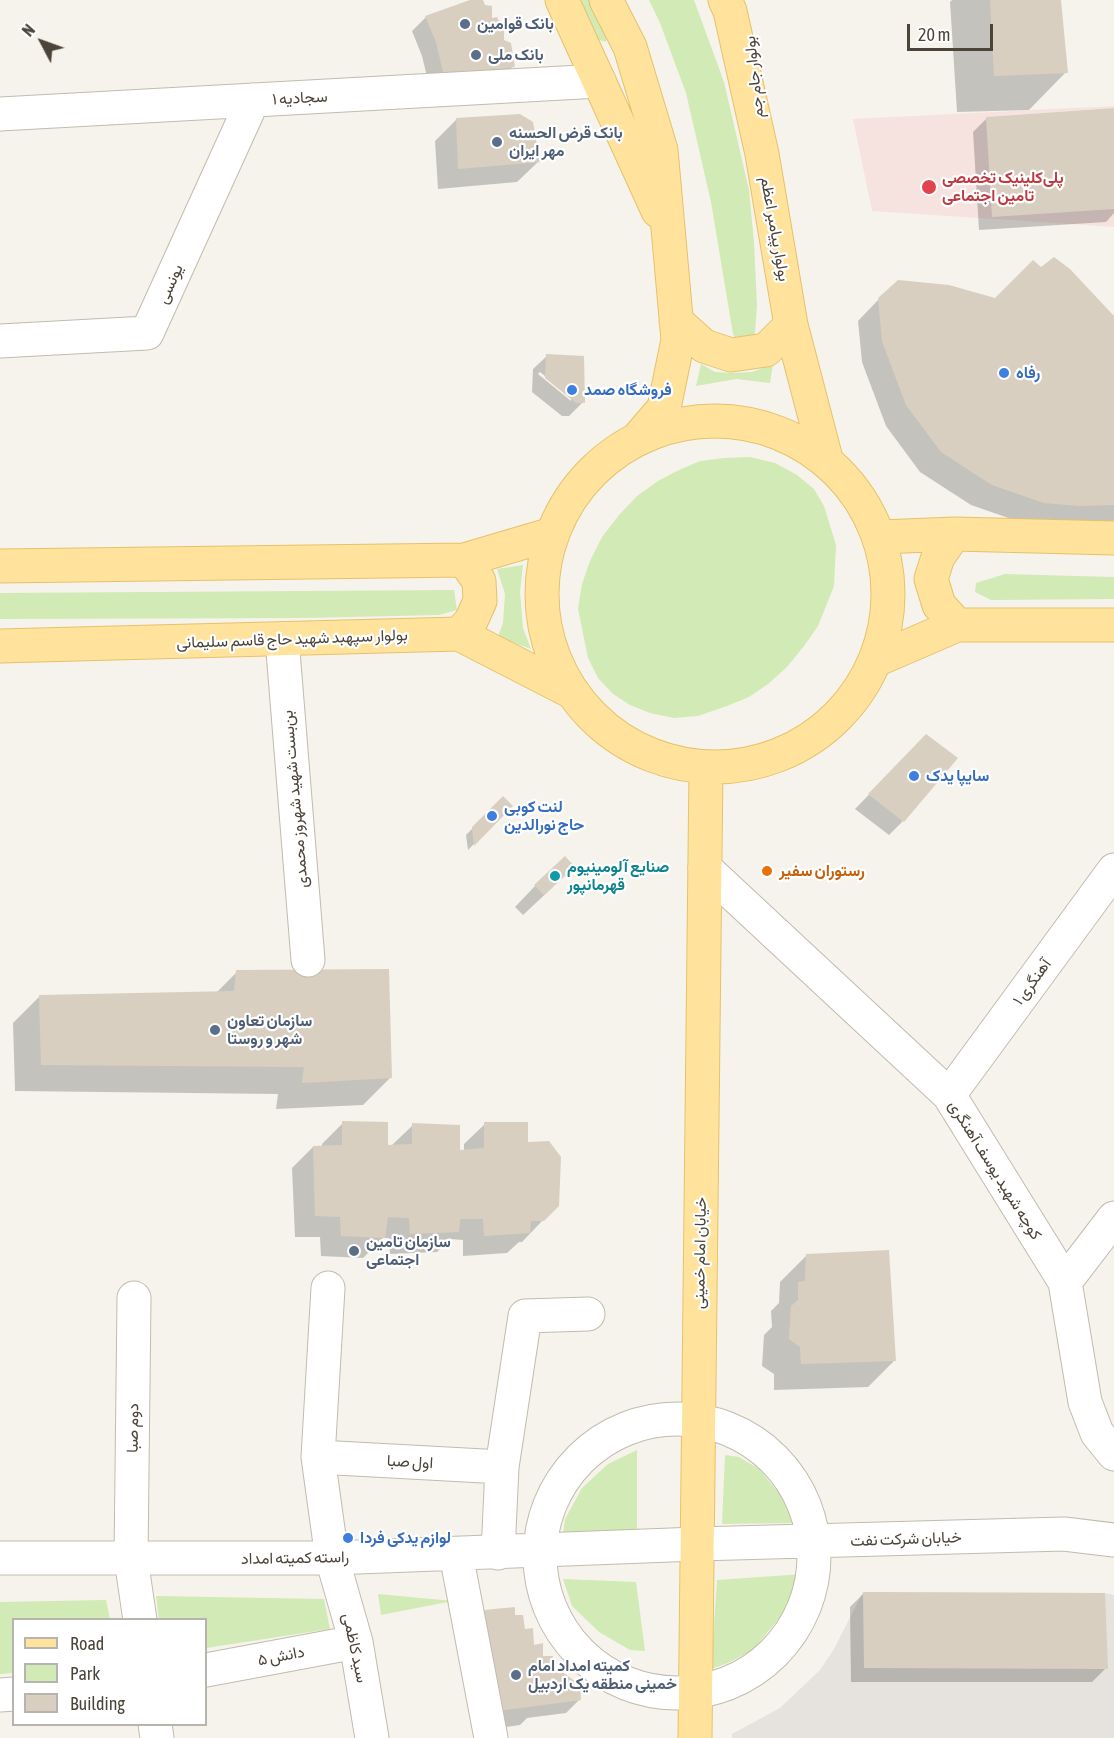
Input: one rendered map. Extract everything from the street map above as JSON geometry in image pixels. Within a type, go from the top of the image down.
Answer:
[{"type":"main road","points":[[562,0],[669,234]]},
{"type":"main road","points":[[606,0],[630,47],[661,150],[678,340],[664,408],[639,437]]},
{"type":"main road","name":"بولوار پیامبر اعظم","points":[[725,0],[730,11],[762,154],[791,325],[826,459]]},
{"type":"main road","name":"بولوار جام جم","points":[[746,0],[762,154]]},
{"type":"main road","points":[[676,321],[704,346],[731,355],[766,350],[791,325]]},
{"type":"main road","points":[[736,421],[784,434],[826,459],[858,494],[880,537],[889,578],[887,620],[876,660],[848,706],[808,741],[759,762],[706,768],[653,757],[606,730],[570,691],[547,641],[541,587],[552,534],[572,494],[602,461],[639,437],[686,422],[736,421]]},
{"type":"main road","points":[[0,566],[464,560],[552,534]]},
{"type":"main road","points":[[880,537],[954,534],[1114,538]]},
{"type":"main road","points":[[954,534],[938,556],[931,579],[939,605],[957,625]]},
{"type":"main road","points":[[459,634],[471,621],[480,601],[479,581],[464,560]]},
{"type":"main road","points":[[876,660],[957,625],[1114,625]]},
{"type":"main road","name":"بولوار سپهبد شهید حاج قاسم سلیمانی","points":[[0,646],[459,634],[570,691]]},
{"type":"main road","name":"خیابان امام خمینی","points":[[695,1738],[706,768]]},
{"type":"street","name":"سجادیه ۱","points":[[0,114],[599,81]]},
{"type":"street","name":"یونسی","points":[[0,341],[147,333],[252,100]]},
{"type":"street","name":"بن‌بست شهید شهروز محمدی","points":[[282,639],[308,960]]},
{"type":"street","name":"کوچه شهید یوسف آهنگری","points":[[705,868],[949,1095],[1065,1282],[1085,1401],[1097,1432],[1114,1454]]},
{"type":"street","name":"آهنگری ۱","points":[[949,1095],[1114,870]]},
{"type":"street","points":[[1065,1282],[1114,1218]]},
{"type":"street","points":[[328,1288],[318,1457],[332,1558]]},
{"type":"street","name":"دوم صبا","points":[[134,1298],[131,1559],[140,1618]]},
{"type":"street","points":[[498,1553],[502,1467],[525,1316],[588,1314]]},
{"type":"street","points":[[698,1419],[741,1433],[777,1460],[802,1498],[814,1542],[812,1584],[797,1624],[770,1657],[735,1680],[695,1692],[655,1692],[617,1680],[584,1659],[559,1628],[543,1591],[539,1552],[548,1506],[572,1466],[607,1436],[651,1420],[698,1419]]},
{"type":"street","name":"اول صبا","points":[[318,1457],[502,1467]]},
{"type":"street","name":"خیابان شرکت نفت","points":[[697,1544],[1064,1534],[1114,1540]]},
{"type":"street","name":"راسته کمیته امداد","points":[[0,1558],[332,1558],[539,1552],[697,1544]]},
{"type":"street","points":[[456,1554],[491,1738]]},
{"type":"street","name":"سید کاظمی","points":[[332,1558],[356,1642],[372,1738]]},
{"type":"street","name":"دانش ۵","points":[[207,1670],[356,1642]]},
{"type":"shaded area","name":"پلی‌کلینیک تخصصی تامین اجتماعی","points":[[1114,106],[1114,108],[986,117],[1114,209],[1114,227],[872,211],[853,119]]},
{"type":"shaded area","points":[[863,1592],[1105,1593],[1114,1595],[1114,1738],[732,1738],[732,1734],[780,1708],[820,1670],[834,1649]]},
{"type":"green space","points":[[576,0],[589,0],[607,31],[606,42],[599,40]]},
{"type":"green space","points":[[649,0],[694,0],[724,82],[749,190],[757,306],[753,340],[737,341],[733,334],[711,202],[686,93]]},
{"type":"green space","points":[[701,364],[715,372],[732,373],[752,372],[773,364],[770,383],[736,379],[696,386]]},
{"type":"green space","points":[[750,457],[775,463],[797,475],[814,489],[824,506],[836,545],[834,586],[818,626],[787,667],[749,697],[698,716],[674,718],[650,713],[630,705],[613,694],[598,678],[588,658],[578,609],[582,584],[590,561],[602,537],[619,515],[637,496],[658,481],[700,461]]},
{"type":"green space","points":[[523,565],[520,592],[523,628],[531,649],[498,637],[503,623],[505,594],[497,569]]},
{"type":"green space","points":[[1005,574],[1114,577],[1114,599],[991,600],[975,592],[976,583]]},
{"type":"green space","points":[[454,590],[457,610],[439,615],[0,619],[0,593]]},
{"type":"green space","points":[[637,1450],[637,1535],[563,1534],[565,1519],[582,1488],[608,1464]]},
{"type":"green space","points":[[725,1455],[739,1457],[759,1469],[787,1503],[795,1523],[722,1524]]},
{"type":"green space","points":[[803,1574],[785,1611],[753,1650],[711,1669],[717,1580]]},
{"type":"green space","points":[[563,1579],[636,1582],[645,1651],[630,1650],[599,1632],[572,1606]]},
{"type":"green space","points":[[378,1594],[453,1601],[381,1615]]},
{"type":"green space","points":[[156,1596],[324,1599],[330,1629],[207,1648],[207,1618],[159,1618]]},
{"type":"green space","points":[[106,1600],[110,1618],[12,1618],[12,1673],[0,1674],[0,1602]]},
{"type":"building","points":[[470,0],[483,0],[485,5],[492,6],[492,18],[497,17],[504,31],[504,40],[511,43],[515,67],[444,76],[436,42],[425,16]]},
{"type":"building","points":[[990,0],[1061,0],[1068,73],[994,76]]},
{"type":"building","points":[[1114,108],[1114,209],[992,217],[986,117]]},
{"type":"building","name":"بانک قرض الحسنه مهر ایران","points":[[520,114],[533,122],[540,162],[458,169],[456,118]]},
{"type":"building","name":"رفاه","points":[[1054,257],[1070,269],[1114,316],[1114,505],[1079,506],[1044,503],[992,485],[941,452],[906,405],[882,341],[878,298],[898,280],[949,285],[995,298],[1033,260],[1041,267]]},
{"type":"building","name":"فروشگاه صمد","points":[[546,354],[584,356],[585,403],[576,403],[545,378]]},
{"type":"building","name":"سایپا یدک","points":[[926,734],[958,758],[904,822],[868,794]]},
{"type":"building","name":"لنت کوبی حاج نورالدین","points":[[503,796],[513,806],[474,846],[472,827]]},
{"type":"building","name":"صنایع آلومینیوم قهرمانپور","points":[[565,856],[575,867],[544,895],[534,885]]},
{"type":"building","name":"سازمان تعاون شهر و روستا","points":[[389,969],[392,1078],[302,1083],[304,1067],[41,1065],[39,995],[234,991],[236,970]]},
{"type":"building","points":[[342,1121],[388,1122],[388,1145],[412,1144],[412,1123],[460,1125],[460,1150],[484,1148],[484,1122],[528,1122],[528,1142],[549,1141],[561,1157],[559,1206],[544,1221],[531,1221],[530,1233],[484,1236],[483,1219],[460,1219],[459,1232],[410,1234],[409,1218],[388,1217],[385,1238],[341,1236],[340,1217],[315,1216],[313,1146],[342,1145]]},
{"type":"building","points":[[889,1250],[896,1361],[801,1364],[800,1347],[789,1339],[791,1306],[798,1300],[798,1282],[805,1281],[806,1254]]},
{"type":"building","points":[[863,1592],[1105,1593],[1108,1669],[864,1668]]},
{"type":"building","name":"کمیته امداد امام خمینی منطقه یک اردبیل","points":[[515,1607],[515,1615],[523,1615],[525,1629],[533,1628],[534,1645],[543,1643],[543,1656],[553,1656],[553,1665],[580,1685],[581,1700],[498,1711],[484,1610]]},
{"type":"place","name":"بانک قوامین","points":[[465,24]]},
{"type":"place","name":"بانک ملی","points":[[476,55]]},
{"type":"place","name":"بانک قرض الحسنه مهر ایران","points":[[497,142]]},
{"type":"place","name":"پلی‌کلینیک تخصصی تامین اجتماعی","points":[[929,187]]},
{"type":"place","name":"رفاه","points":[[1004,373]]},
{"type":"place","name":"فروشگاه صمد","points":[[572,390]]},
{"type":"place","name":"سایپا یدک","points":[[914,776]]},
{"type":"place","name":"لنت کوبی حاج نورالدین","points":[[492,816]]},
{"type":"place","name":"رستوران سفیر","points":[[767,871]]},
{"type":"place","name":"صنایع آلومینیوم قهرمانپور","points":[[555,876]]},
{"type":"place","name":"سازمان تعاون شهر و روستا","points":[[215,1030]]},
{"type":"place","name":"سازمان تامین اجتماعی","points":[[354,1251]]},
{"type":"place","name":"لوازم یدکی فردا","points":[[348,1538]]},
{"type":"place","name":"کمیته امداد امام خمینی منطقه یک اردبیل","points":[[516,1675]]}]
